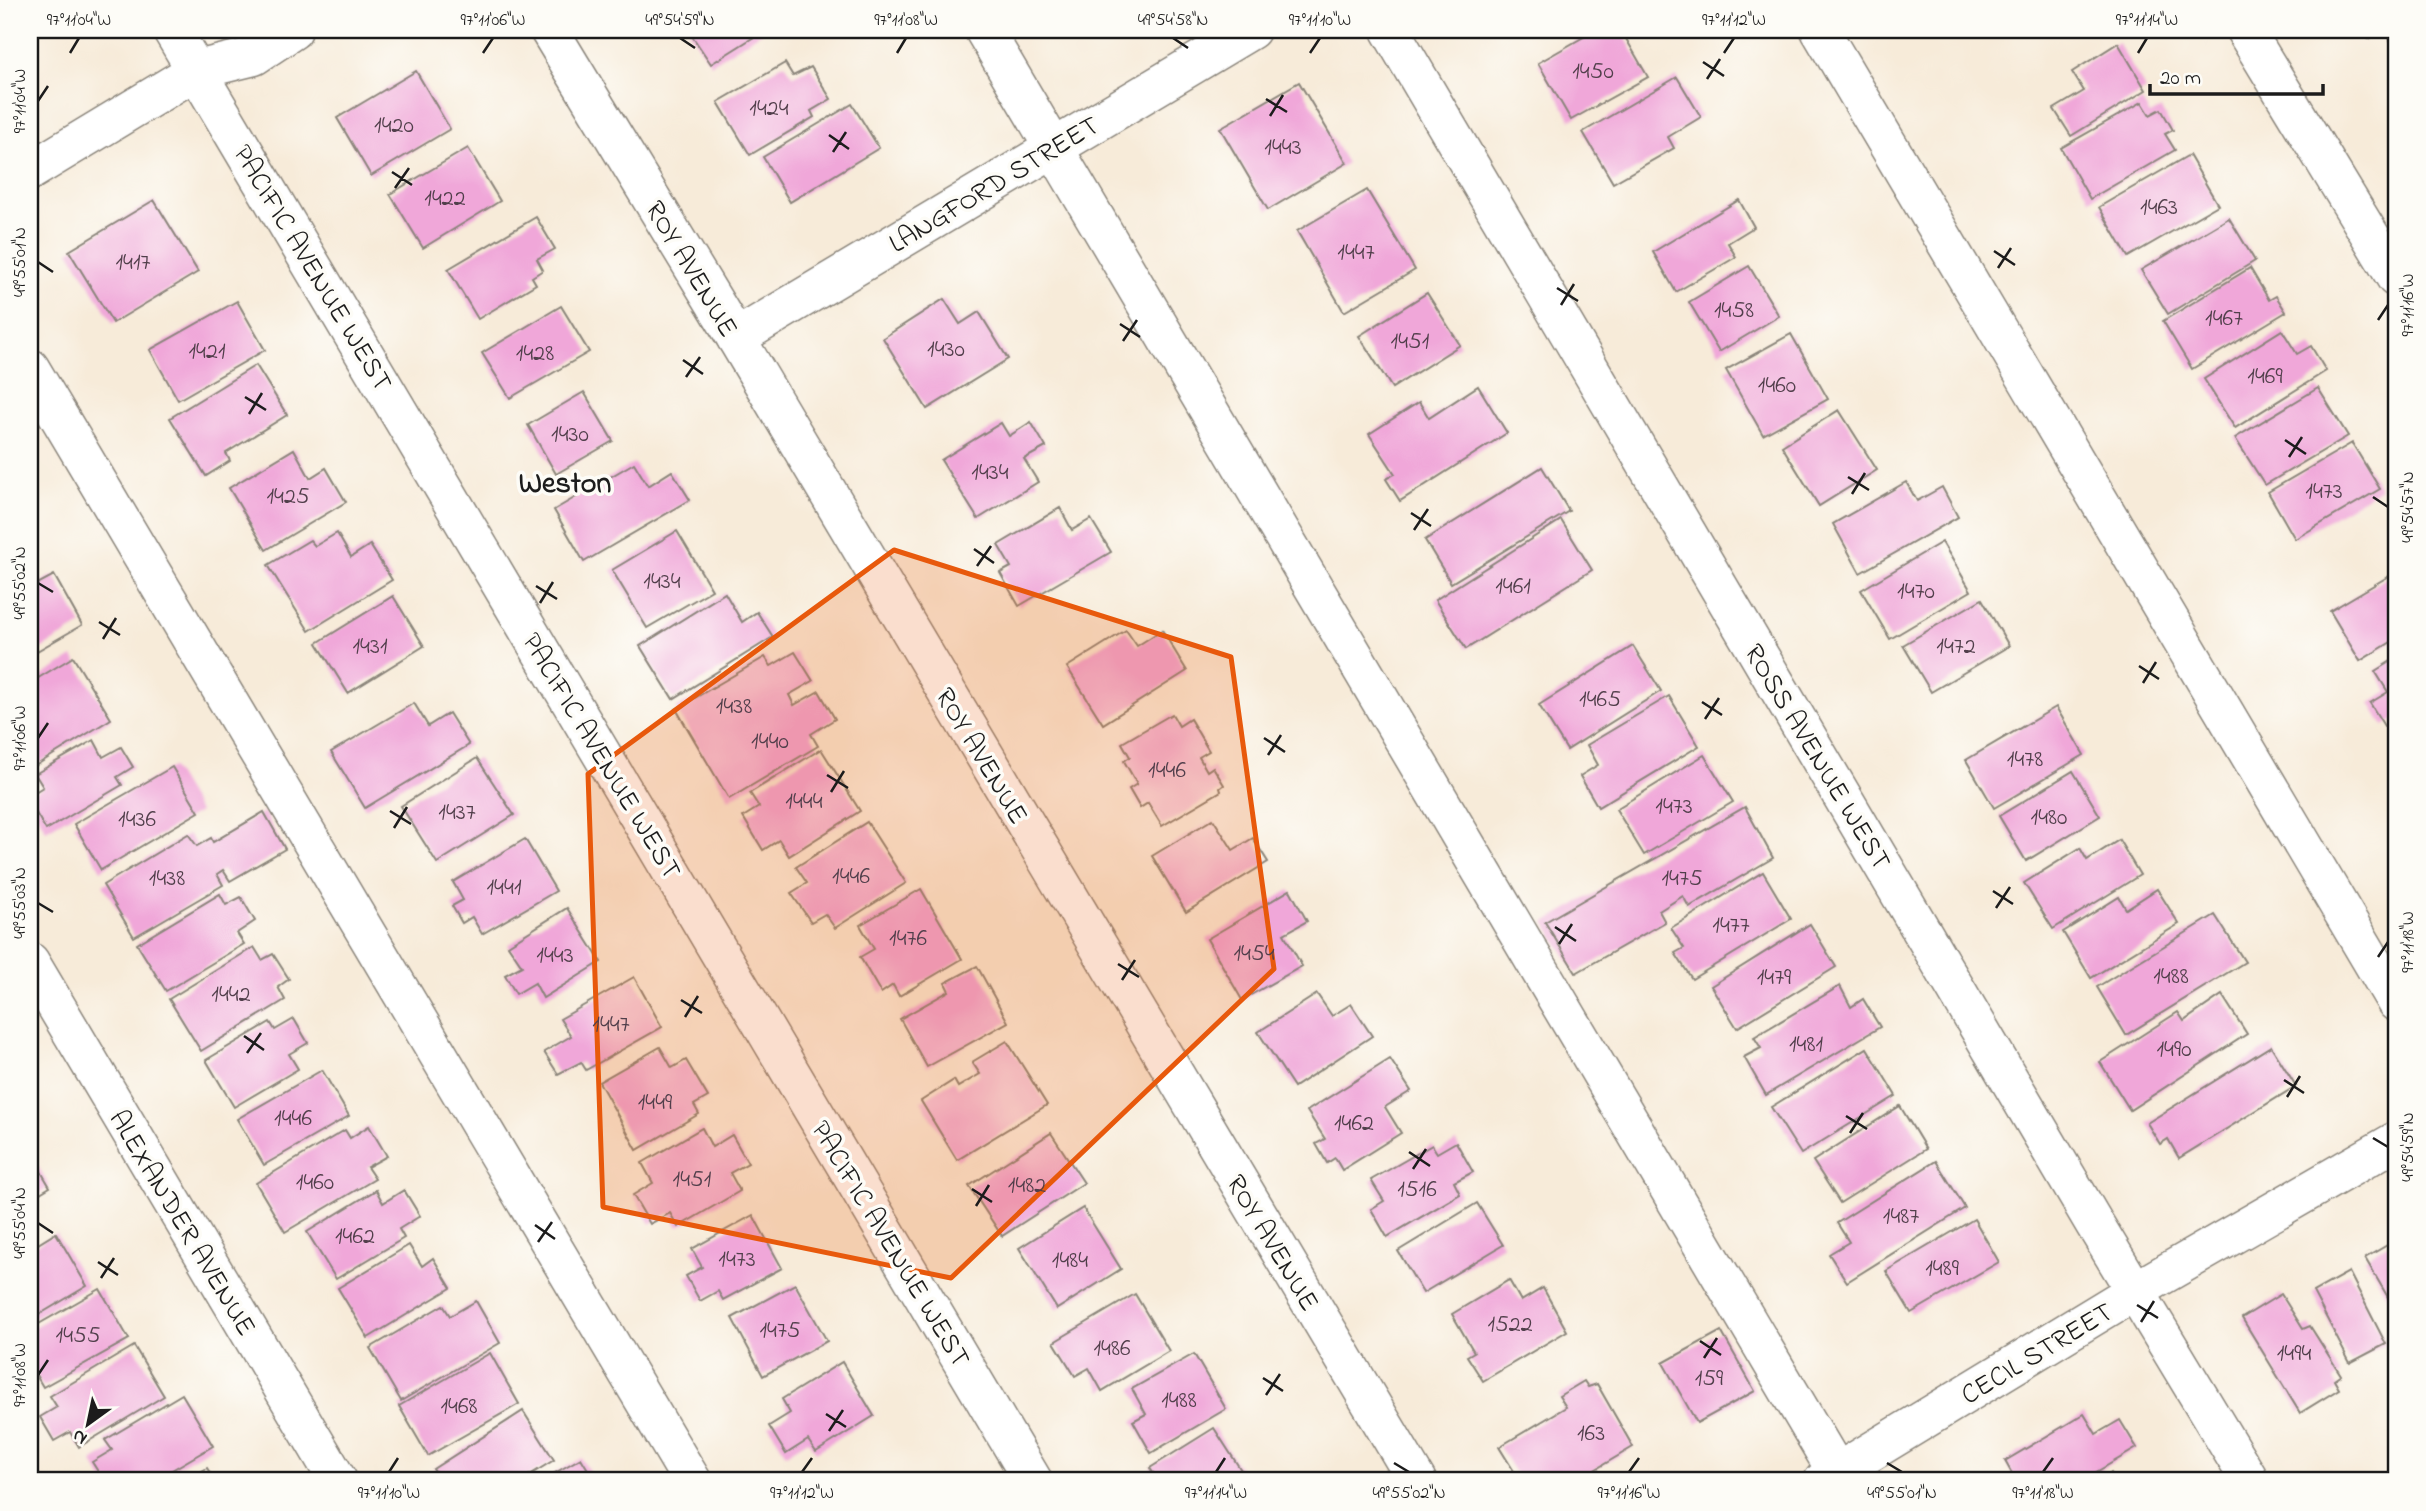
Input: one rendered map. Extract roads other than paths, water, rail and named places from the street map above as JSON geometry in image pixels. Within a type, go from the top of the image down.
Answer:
[{"type":"street","name":"PACIFIC AVENUE WEST","points":[[172,30],[1033,1481]]},
{"type":"street","points":[[30,171],[197,71],[254,56],[293,30]]},
{"type":"street","name":"ROY AVENUE","points":[[549,30],[736,338],[1417,1481]]},
{"type":"street","points":[[984,30],[1054,145],[1834,1478]]},
{"type":"street","name":"LANGFORD STREET","points":[[736,338],[1054,145],[1251,30]]},
{"type":"street","name":"ROSS AVENUE WEST","points":[[1390,30],[2250,1481]]},
{"type":"street","points":[[1820,30],[2396,1002]]},
{"type":"street","points":[[2245,30],[2396,278]]},
{"type":"street","points":[[30,368],[692,1481]]},
{"type":"street","name":"ALEXANDER AVENUE","points":[[30,962],[338,1481]]},
{"type":"street","name":"CECIL STREET","points":[[1834,1478],[2135,1291],[2396,1141]]},
{"type":"district","name":"Weston","points":[[565,482]]}]
